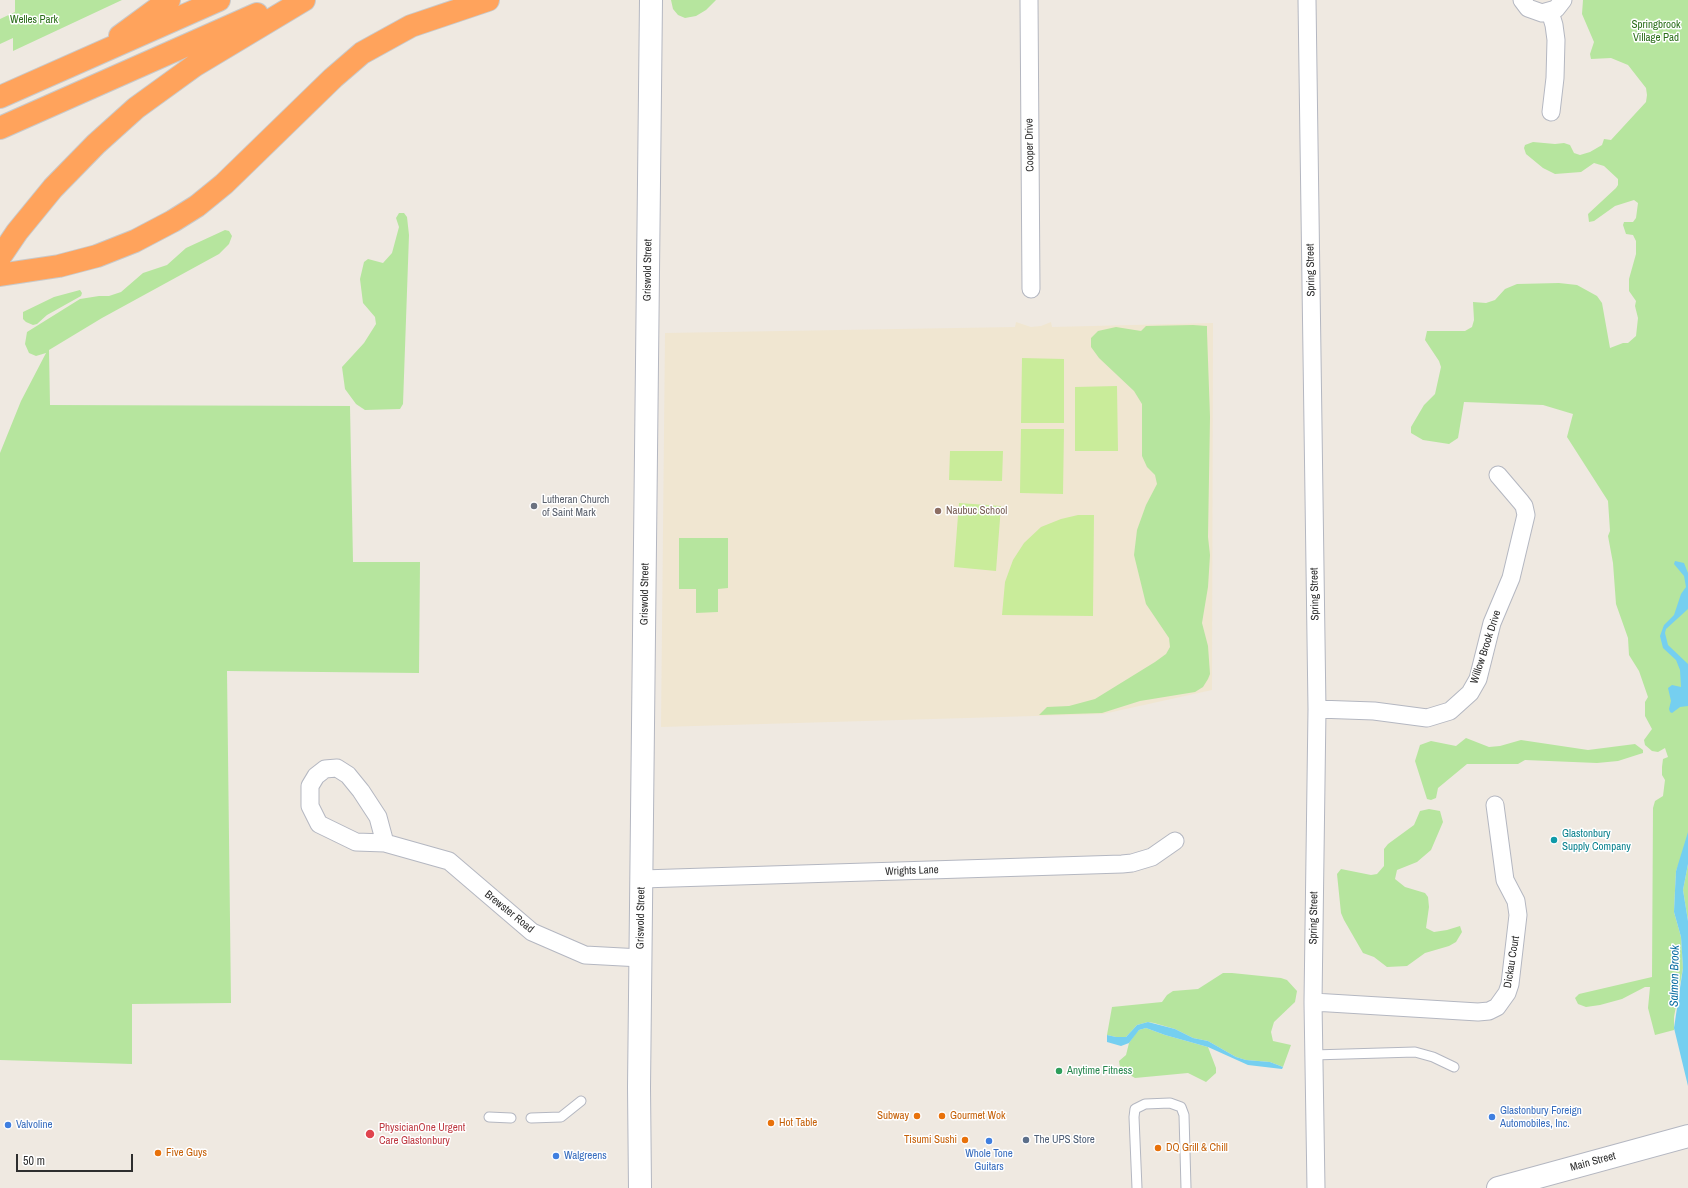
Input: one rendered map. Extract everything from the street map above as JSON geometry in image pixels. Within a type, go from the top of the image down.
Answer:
[{"type":"highway","points":[[104,51],[132,25],[169,0]]},
{"type":"highway","points":[[0,97],[219,0]]},
{"type":"highway","points":[[0,128],[289,0]]},
{"type":"highway","points":[[0,257],[35,209],[61,180],[96,144],[136,108],[194,66],[304,0]]},
{"type":"highway","points":[[0,275],[59,266],[97,256],[135,241],[173,221],[197,206],[224,184],[337,74],[362,53],[410,26],[488,0]]},
{"type":"main road","name":"Griswold Street","points":[[640,1188],[651,0]]},
{"type":"main road","name":"Main Street","points":[[1498,1188],[1688,1136]]},
{"type":"street","name":"Cooper Drive","points":[[1029,0],[1031,289]]},
{"type":"street","name":"Spring Street","points":[[1307,0],[1317,709],[1313,1002],[1316,1188]]},
{"type":"street","points":[[1522,0],[1528,8],[1535,12],[1550,12],[1556,9],[1563,0]]},
{"type":"street","points":[[1550,12],[1556,40],[1556,78],[1551,112]]},
{"type":"street","name":"Willow Brook Drive","points":[[1317,709],[1374,712],[1427,718],[1450,711],[1470,693],[1478,679],[1492,623],[1511,578],[1526,515],[1524,506],[1498,475]]},
{"type":"street","name":"Brewster Road","points":[[385,843],[378,817],[362,791],[348,775],[337,768],[325,769],[316,776],[310,786],[310,806],[319,824],[356,842],[385,843],[449,861],[532,932],[584,955],[641,958]]},
{"type":"street","name":"Dickau Court","points":[[1313,1002],[1478,1012],[1489,1011],[1497,1006],[1508,993],[1518,915],[1516,901],[1504,880],[1495,805]]},
{"type":"street","name":"Wrights Lane","points":[[642,879],[1122,864],[1137,862],[1152,857],[1175,841]]},
{"type":"lane","points":[[1313,1055],[1415,1052],[1433,1057],[1454,1067]]},
{"type":"lane","points":[[531,1118],[561,1117],[581,1101]]},
{"type":"lane","points":[[1137,1188],[1134,1117],[1135,1109],[1145,1104],[1170,1103],[1181,1107],[1184,1115],[1186,1188]]},
{"type":"lane","points":[[489,1117],[512,1118]]},
{"type":"shaded area","name":"Naubuc School","points":[[1016,322],[1031,327],[1041,326],[1051,322],[1052,327],[1213,323],[1212,690],[1103,714],[661,727],[665,333],[1015,327]]},
{"type":"green space","name":"Welles Park","points":[[15,0],[122,0],[13,51],[13,38],[0,44],[0,19],[15,12]]},
{"type":"green space","points":[[671,0],[716,0],[706,10],[696,16],[685,18],[678,15],[673,9]]},
{"type":"green space","name":"Springbrook Village Pad","points":[[1583,0],[1688,0],[1688,841],[1676,871],[1674,912],[1681,937],[1683,968],[1674,1017],[1674,1030],[1655,1035],[1648,1008],[1650,987],[1645,987],[1622,999],[1600,1005],[1586,1007],[1578,1004],[1575,998],[1579,994],[1652,977],[1653,808],[1655,801],[1663,796],[1665,780],[1662,775],[1663,759],[1668,757],[1665,748],[1658,752],[1652,751],[1645,745],[1644,740],[1652,729],[1645,716],[1645,702],[1648,697],[1639,671],[1629,655],[1628,638],[1616,604],[1613,563],[1608,536],[1610,531],[1608,501],[1567,437],[1573,414],[1543,405],[1464,402],[1458,438],[1449,444],[1423,440],[1411,433],[1411,427],[1424,405],[1435,394],[1441,367],[1439,361],[1425,340],[1427,331],[1465,331],[1472,327],[1474,320],[1473,302],[1486,303],[1495,300],[1505,289],[1517,284],[1559,283],[1577,285],[1597,296],[1602,303],[1610,348],[1623,343],[1628,343],[1636,336],[1638,318],[1635,306],[1636,301],[1629,291],[1629,279],[1636,254],[1636,241],[1633,235],[1626,234],[1623,225],[1624,222],[1633,222],[1636,218],[1638,203],[1634,200],[1615,206],[1594,221],[1589,222],[1588,214],[1616,188],[1618,185],[1618,179],[1604,166],[1594,163],[1581,172],[1555,174],[1543,168],[1526,154],[1524,148],[1525,145],[1533,142],[1555,144],[1564,143],[1570,145],[1574,153],[1580,155],[1590,152],[1602,145],[1604,139],[1611,140],[1646,102],[1646,88],[1628,65],[1611,58],[1591,59],[1590,54],[1594,42],[1582,14]]},
{"type":"green space","points":[[399,213],[404,213],[407,217],[409,235],[403,404],[400,409],[365,410],[356,404],[345,389],[342,367],[364,343],[376,324],[375,317],[363,303],[360,279],[364,262],[368,259],[383,263],[392,253],[399,227],[396,218]]},
{"type":"green space","points":[[225,230],[229,231],[232,236],[229,244],[219,254],[102,318],[49,350],[50,405],[350,406],[353,562],[420,562],[419,673],[227,671],[231,1003],[132,1004],[132,1064],[0,1060],[0,453],[21,401],[46,353],[36,356],[29,353],[25,344],[27,332],[80,299],[109,296],[121,292],[143,273],[167,265],[186,248]]},
{"type":"green space","points":[[80,290],[82,293],[81,296],[47,315],[37,324],[33,325],[23,319],[23,312],[54,297]]},
{"type":"green space","points":[[1146,326],[1207,326],[1210,417],[1208,537],[1210,555],[1208,587],[1202,623],[1208,646],[1210,674],[1203,687],[1195,692],[1140,701],[1102,713],[1039,715],[1047,707],[1069,706],[1095,699],[1155,662],[1166,654],[1170,647],[1169,638],[1146,604],[1134,555],[1137,530],[1146,505],[1157,484],[1155,475],[1147,467],[1142,456],[1142,404],[1134,391],[1099,358],[1091,347],[1091,338],[1098,331],[1116,327],[1141,331]]},
{"type":"green space","points":[[1022,358],[1064,359],[1064,423],[1021,423]]},
{"type":"green space","points":[[1117,386],[1118,451],[1075,451],[1075,387]]},
{"type":"green space","points":[[1021,429],[1064,429],[1063,494],[1020,493]]},
{"type":"green space","points":[[950,451],[1003,451],[1002,481],[949,480]]},
{"type":"green space","points":[[959,503],[1001,506],[996,571],[954,567]]},
{"type":"green space","points":[[1078,515],[1094,515],[1093,616],[1002,615],[1005,582],[1013,560],[1024,543],[1041,527],[1061,519]]},
{"type":"green space","points":[[679,538],[728,538],[728,588],[718,589],[718,612],[696,613],[696,589],[679,589]]},
{"type":"green space","points":[[1466,738],[1489,747],[1500,746],[1521,740],[1588,750],[1635,744],[1643,750],[1643,753],[1618,761],[1597,763],[1525,760],[1518,764],[1467,764],[1438,788],[1436,798],[1431,800],[1427,799],[1415,761],[1420,745],[1431,741],[1456,746]]},
{"type":"green space","points":[[1429,809],[1440,811],[1443,822],[1431,850],[1417,862],[1397,870],[1395,879],[1405,887],[1425,893],[1428,897],[1429,907],[1426,928],[1434,932],[1460,926],[1462,932],[1456,942],[1449,946],[1425,953],[1407,966],[1387,967],[1374,957],[1363,953],[1344,920],[1341,913],[1337,874],[1341,869],[1371,875],[1377,874],[1384,866],[1384,849],[1388,844],[1414,825],[1420,811]]},
{"type":"green space","points":[[1688,864],[1688,921],[1683,890]]},
{"type":"green space","points":[[1223,973],[1281,978],[1287,980],[1297,991],[1295,1002],[1274,1022],[1271,1032],[1273,1041],[1291,1045],[1283,1067],[1270,1062],[1246,1060],[1236,1057],[1208,1041],[1193,1038],[1175,1029],[1154,1023],[1148,1022],[1137,1025],[1126,1037],[1107,1035],[1112,1007],[1162,1002],[1167,995],[1173,991],[1198,989]]},
{"type":"green space","points":[[1146,1028],[1208,1047],[1216,1068],[1216,1073],[1206,1082],[1188,1073],[1135,1078],[1130,1075],[1120,1068],[1119,1061],[1126,1055],[1129,1043],[1136,1033],[1139,1030]]},
{"type":"water","points":[[1675,561],[1684,563],[1688,573],[1688,609],[1666,629],[1665,633],[1668,645],[1688,664],[1688,706],[1680,707],[1672,713],[1669,709],[1671,701],[1668,688],[1672,685],[1681,687],[1680,670],[1676,660],[1663,648],[1660,636],[1664,625],[1674,615],[1681,594],[1686,587],[1684,576],[1674,564]]},
{"type":"water","points":[[1688,832],[1688,864],[1683,890],[1688,921],[1688,1086],[1674,1028],[1683,968],[1681,937],[1674,912],[1676,871]]},
{"type":"water","points":[[1148,1022],[1175,1029],[1193,1038],[1208,1041],[1236,1057],[1246,1060],[1270,1062],[1283,1067],[1282,1069],[1248,1065],[1208,1047],[1146,1028],[1139,1030],[1129,1043],[1121,1046],[1107,1042],[1107,1035],[1126,1037],[1137,1025]]},
{"type":"place","name":"Lutheran Church of Saint Mark","points":[[534,506]]},
{"type":"place","name":"Naubuc School","points":[[938,511]]},
{"type":"place","name":"Glastonbury Supply Company","points":[[1554,840]]},
{"type":"place","name":"Anytime Fitness","points":[[1059,1071]]},
{"type":"place","name":"Subway","points":[[917,1116]]},
{"type":"place","name":"Gourmet Wok","points":[[942,1116]]},
{"type":"place","name":"Glastonbury Foreign Automobiles, Inc.","points":[[1492,1117]]},
{"type":"place","name":"Hot Table","points":[[771,1123]]},
{"type":"place","name":"Valvoline","points":[[8,1125]]},
{"type":"place","name":"PhysicianOne Urgent Care Glastonbury","points":[[370,1134]]},
{"type":"place","name":"Tisumi Sushi","points":[[965,1140]]},
{"type":"place","name":"The UPS Store","points":[[1026,1140]]},
{"type":"place","name":"Whole Tone Guitars","points":[[989,1141]]},
{"type":"place","name":"DQ Grill & Chill","points":[[1158,1148]]},
{"type":"place","name":"Five Guys","points":[[158,1153]]},
{"type":"place","name":"Walgreens","points":[[556,1156]]},
{"type":"water label","name":"Salmon Brook","points":[[1675,976]]}]
